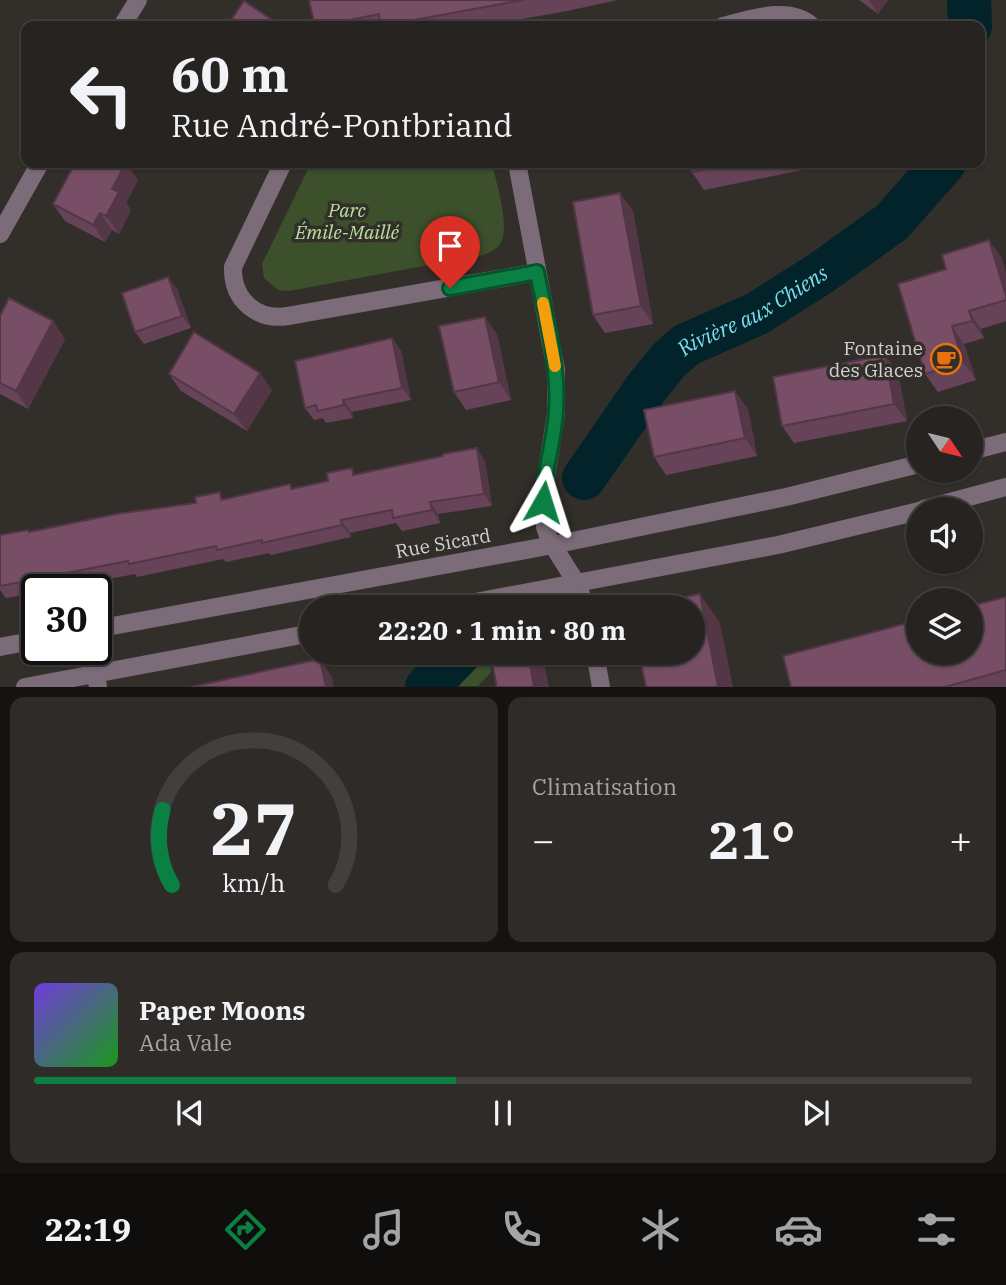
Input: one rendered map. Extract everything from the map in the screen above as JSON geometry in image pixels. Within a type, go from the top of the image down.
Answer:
[{"type":"street","points":[[125,21],[138,0]]},
{"type":"street","points":[[748,21],[779,15],[796,16],[804,21]]},
{"type":"street","points":[[0,234],[37,168]]},
{"type":"street","points":[[281,168],[233,267],[238,294],[244,303],[269,318],[537,272]]},
{"type":"street","points":[[518,168],[556,370],[556,414],[543,502],[545,527],[581,595]]},
{"type":"street","points":[[984,448],[1006,442]]},
{"type":"street","name":"Rue Sicard","points":[[112,626],[553,545],[786,497],[906,467]]},
{"type":"street","points":[[969,497],[1006,487]]},
{"type":"street","points":[[516,595],[778,545],[906,514]]},
{"type":"street","points":[[25,687],[97,680],[299,636]]},
{"type":"street","points":[[0,647],[21,643]]},
{"type":"street","points":[[597,665],[601,687]]},
{"type":"green space","name":"Parc Émile-Maillé","points":[[309,168],[493,168],[503,215],[503,235],[495,249],[483,255],[289,291],[278,290],[264,278],[262,264]]},
{"type":"green space","points":[[439,665],[490,665],[491,672],[478,686],[414,686]]},
{"type":"building","points":[[309,0],[523,0],[408,21],[380,21],[379,14],[346,21],[314,21]]},
{"type":"building","points":[[244,1],[274,21],[230,21]]},
{"type":"building","points":[[72,168],[123,168],[112,189],[119,192],[106,216],[100,213],[93,225],[53,204]]},
{"type":"building","points":[[691,168],[713,168],[692,172]]},
{"type":"building","points":[[620,193],[641,306],[593,315],[573,202]]},
{"type":"building","points":[[989,240],[1006,300],[969,311],[972,321],[952,326],[963,362],[925,374],[898,284],[946,269],[942,255]]},
{"type":"building","points":[[168,277],[182,316],[135,332],[122,293]]},
{"type":"building","points":[[9,298],[53,321],[16,391],[0,383],[0,316]]},
{"type":"building","points":[[485,317],[499,382],[454,392],[439,326]]},
{"type":"building","points":[[194,332],[260,373],[234,414],[169,374]]},
{"type":"building","points":[[392,338],[402,388],[343,400],[344,405],[318,411],[316,405],[305,408],[295,361]]},
{"type":"building","points":[[885,355],[894,404],[782,426],[773,377]]},
{"type":"building","points":[[735,391],[745,438],[654,457],[644,410]]},
{"type":"building","points":[[477,448],[484,494],[430,502],[432,510],[393,518],[392,510],[341,520],[342,525],[262,543],[262,540],[217,550],[216,546],[129,564],[128,561],[61,574],[21,574],[21,582],[0,586],[0,535],[196,503],[195,497],[220,492],[221,500],[290,484],[291,489],[328,481],[327,473],[352,468],[353,475]]},
{"type":"building","points":[[1006,597],[1006,670],[945,687],[791,687],[783,656],[906,623],[906,665],[983,665],[983,603]]},
{"type":"building","points":[[705,620],[718,687],[646,687],[641,665],[705,665]]},
{"type":"building","points":[[299,664],[321,665],[326,687],[191,687]]},
{"type":"building","points":[[492,665],[530,665],[534,687],[497,687]]},
{"type":"waterway","name":"Rivière aux Chiens","points":[[969,0],[970,21]]},
{"type":"waterway","name":"Rivière aux Chiens","points":[[584,478],[647,387],[668,361],[686,345],[758,313],[821,273],[892,222],[940,168]]},
{"type":"waterway","name":"Rivière aux Chiens","points":[[427,687],[448,665]]},
{"type":"slow traffic","points":[[543,303],[555,366]]},
{"type":"place","name":"Fontaine des Glaces","points":[[946,359]]},
{"type":"route","points":[[450,288],[537,272],[553,350],[557,389],[543,502]]}]
